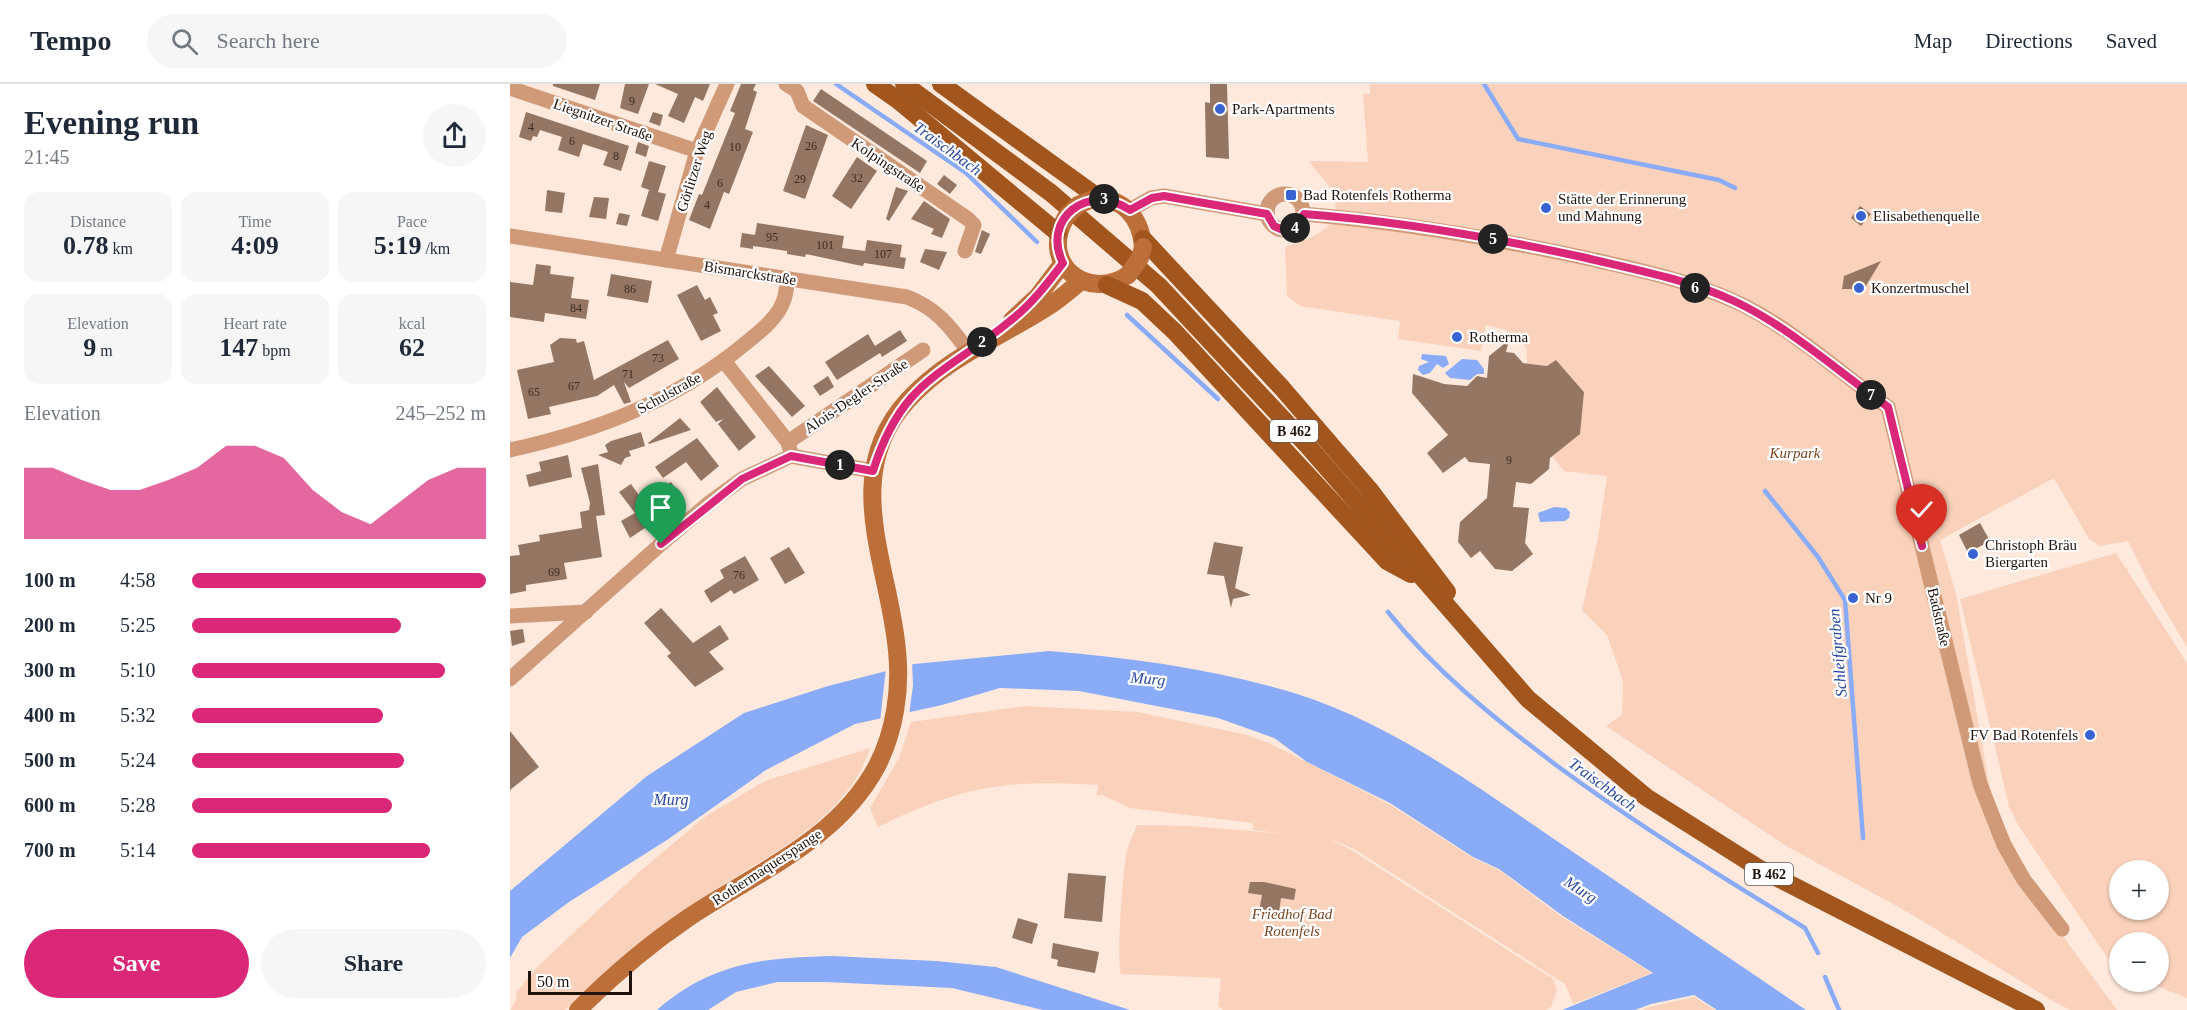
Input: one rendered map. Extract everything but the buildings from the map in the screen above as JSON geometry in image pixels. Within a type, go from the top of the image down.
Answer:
[{"type":"main road","points":[[875,84],[1062,225]]},
{"type":"main road","name":"B 462","points":[[904,84],[1051,193],[1159,286],[1270,404],[1528,699],[1646,797],[1760,869],[2036,1010]]},
{"type":"main road","points":[[941,84],[1094,199]]},
{"type":"main road","points":[[1143,243],[1282,388],[1369,489],[1439,583],[1510,664],[1528,699]]},
{"type":"main road","points":[[1107,285],[1142,301],[1238,397],[1388,561],[1423,581]]},
{"type":"street","name":"Görlitzer Weg","points":[[666,260],[697,151],[727,84]]},
{"type":"street","name":"Kolpingstraße","points":[[786,84],[797,91],[803,106],[968,219],[974,225],[965,251]]},
{"type":"street","name":"Liegnitzer Straße","points":[[510,88],[697,151]]},
{"type":"street","points":[[1130,210],[1152,198],[1164,196],[1267,214],[1274,226],[1283,230],[1294,228],[1304,214],[1301,202],[1285,194],[1273,198],[1267,214]]},
{"type":"street","points":[[1094,199],[1113,201],[1130,210],[1138,222],[1143,243],[1140,258],[1128,275],[1107,285],[1082,281],[1063,263],[1059,252],[1062,225],[1078,205],[1094,199]]},
{"type":"street","name":"Badstraße","points":[[1304,214],[1366,219],[1539,247],[1659,276],[1734,301],[1778,327],[1888,407],[1980,784],[2004,845],[2024,880],[2062,928]]},
{"type":"street","name":"Bismarckstraße","points":[[510,236],[907,297],[926,304],[974,347]]},
{"type":"street","points":[[873,471],[891,425],[906,403],[931,377],[1011,321],[1038,296],[1063,263]]},
{"type":"street","name":"Schulstraße","points":[[510,450],[550,441],[624,417],[675,392],[724,361],[764,328],[783,304],[788,280]]},
{"type":"street","points":[[974,347],[1048,307],[1082,281]]},
{"type":"street","name":"Alois-Degler-Straße","points":[[510,679],[709,503],[790,449],[923,350]]},
{"type":"street","name":"Alois-Degler-Straße","points":[[724,361],[790,449],[873,471]]},
{"type":"street","name":"Rothermaquerspange","points":[[578,1010],[651,945],[713,902],[790,855],[845,813],[878,764],[894,716],[897,652],[871,504],[873,471]]},
{"type":"street","points":[[510,616],[586,612]]},
{"type":"green space","name":"Kurpark","points":[[1370,84],[2187,84],[2187,647],[2150,585],[2128,541],[2100,546],[2089,539],[2054,478],[1940,540],[1956,594],[1992,801],[2048,916],[2117,1010],[2070,1010],[2055,1002],[1906,911],[1788,847],[1606,726],[1622,715],[1623,681],[1607,635],[1582,610],[1598,538],[1607,476],[1564,471],[1552,456],[1579,434],[1584,391],[1556,360],[1544,369],[1527,364],[1527,348],[1506,330],[1486,325],[1481,351],[1398,339],[1400,321],[1300,306],[1287,296],[1285,247],[1307,239],[1326,228],[1335,211],[1335,200],[1329,187],[1309,161],[1368,162],[1363,94],[1370,94]]},
{"type":"green space","name":"FV Bad Rotenfels","points":[[2116,553],[2187,663],[2187,998],[2169,991],[2169,932],[2109,932],[2109,960],[2018,825],[2009,806],[1960,599]]},
{"type":"green space","name":"Friedhof Bad Rotenfels","points":[[1026,706],[1137,712],[1247,735],[1269,743],[1389,804],[1473,858],[1499,870],[1562,917],[1652,973],[1573,1004],[1565,984],[1354,849],[1328,838],[1353,851],[1553,979],[1557,990],[1551,1007],[1546,1010],[1223,1010],[1218,1006],[1221,978],[1121,974],[1120,934],[1125,861],[1137,825],[1191,826],[1287,834],[1253,830],[1253,823],[1130,808],[1102,795],[1097,796],[1098,785],[1066,783],[1036,783],[985,788],[934,802],[878,827],[870,808],[899,758],[911,722]]},
{"type":"green space","points":[[870,748],[858,775],[821,819],[798,837],[665,925],[565,1010],[511,1010],[517,997],[516,993],[535,969],[639,872],[706,816],[765,781]]},
{"type":"green space","points":[[1694,997],[1715,1010],[1643,1010],[1649,1007]]},
{"type":"water","points":[[1422,354],[1446,356],[1449,364],[1443,368],[1437,364],[1430,373],[1423,375],[1418,370],[1419,366],[1429,362],[1421,359]]},
{"type":"water","points":[[1462,359],[1477,360],[1484,369],[1484,374],[1477,374],[1470,380],[1450,378],[1445,373]]},
{"type":"water","points":[[1554,507],[1566,508],[1570,512],[1569,518],[1565,521],[1540,522],[1538,513]]},
{"type":"water","name":"Murg","points":[[1049,651],[1142,661],[1234,677],[1294,693],[1364,721],[1461,776],[1806,1010],[1717,1010],[1694,995],[1651,1004],[1635,1010],[1562,1010],[1653,973],[1563,916],[1499,869],[1473,857],[1390,803],[1307,762],[1274,738],[1218,718],[1079,691],[1000,688],[942,705],[855,724],[766,770],[667,840],[569,902],[522,937],[510,958],[510,891],[647,776],[744,713],[828,686],[914,664]]},
{"type":"water","points":[[832,956],[936,961],[996,967],[1130,1010],[1043,1010],[952,988],[777,982],[736,992],[708,1010],[657,1010],[677,994],[718,972],[761,961]]},
{"type":"pier","points":[[912,661],[913,685],[909,715],[880,722],[886,668]]},
{"type":"waterway","name":"Traischbach","points":[[836,84],[966,173],[1037,242]]},
{"type":"waterway","points":[[1484,84],[1518,139],[1719,180],[1735,188]]},
{"type":"waterway","name":"Traischbach","points":[[1127,315],[1218,399]]},
{"type":"waterway","name":"Schleifgraben","points":[[1765,491],[1818,557],[1845,600],[1863,838]]},
{"type":"waterway","name":"Traischbach","points":[[1388,612],[1446,675],[1511,730],[1586,787],[1648,829],[1805,928],[1818,953]]},
{"type":"waterway","name":"Traischbach","points":[[1825,977],[1839,1010]]},
{"type":"place","name":"Park-Apartments","points":[[1220,109]]},
{"type":"place","name":"Bad Rotenfels Rotherma","points":[[1291,195]]},
{"type":"place","name":"Stätte der Erinnerung und Mahnung","points":[[1546,208]]},
{"type":"place","name":"Elisabethenquelle","points":[[1861,216]]},
{"type":"place","name":"Konzertmuschel","points":[[1859,288]]},
{"type":"place","name":"Rotherma","points":[[1457,337]]},
{"type":"place","name":"Christoph Bräu Biergarten","points":[[1973,554]]},
{"type":"place","name":"Nr 9","points":[[1853,598]]},
{"type":"place","name":"FV Bad Rotenfels","points":[[2090,735]]},
{"type":"route","points":[[661,544],[709,503],[742,479],[791,456],[873,471],[881,445],[906,403],[931,377],[1011,321],[1038,296],[1063,263],[1059,252],[1058,233],[1071,211],[1078,205],[1099,198],[1113,201],[1130,210],[1152,198],[1164,196],[1267,214],[1270,223],[1283,230],[1299,225],[1304,214],[1366,219],[1539,247],[1659,276],[1734,301],[1778,327],[1888,407],[1922,546]]}]
